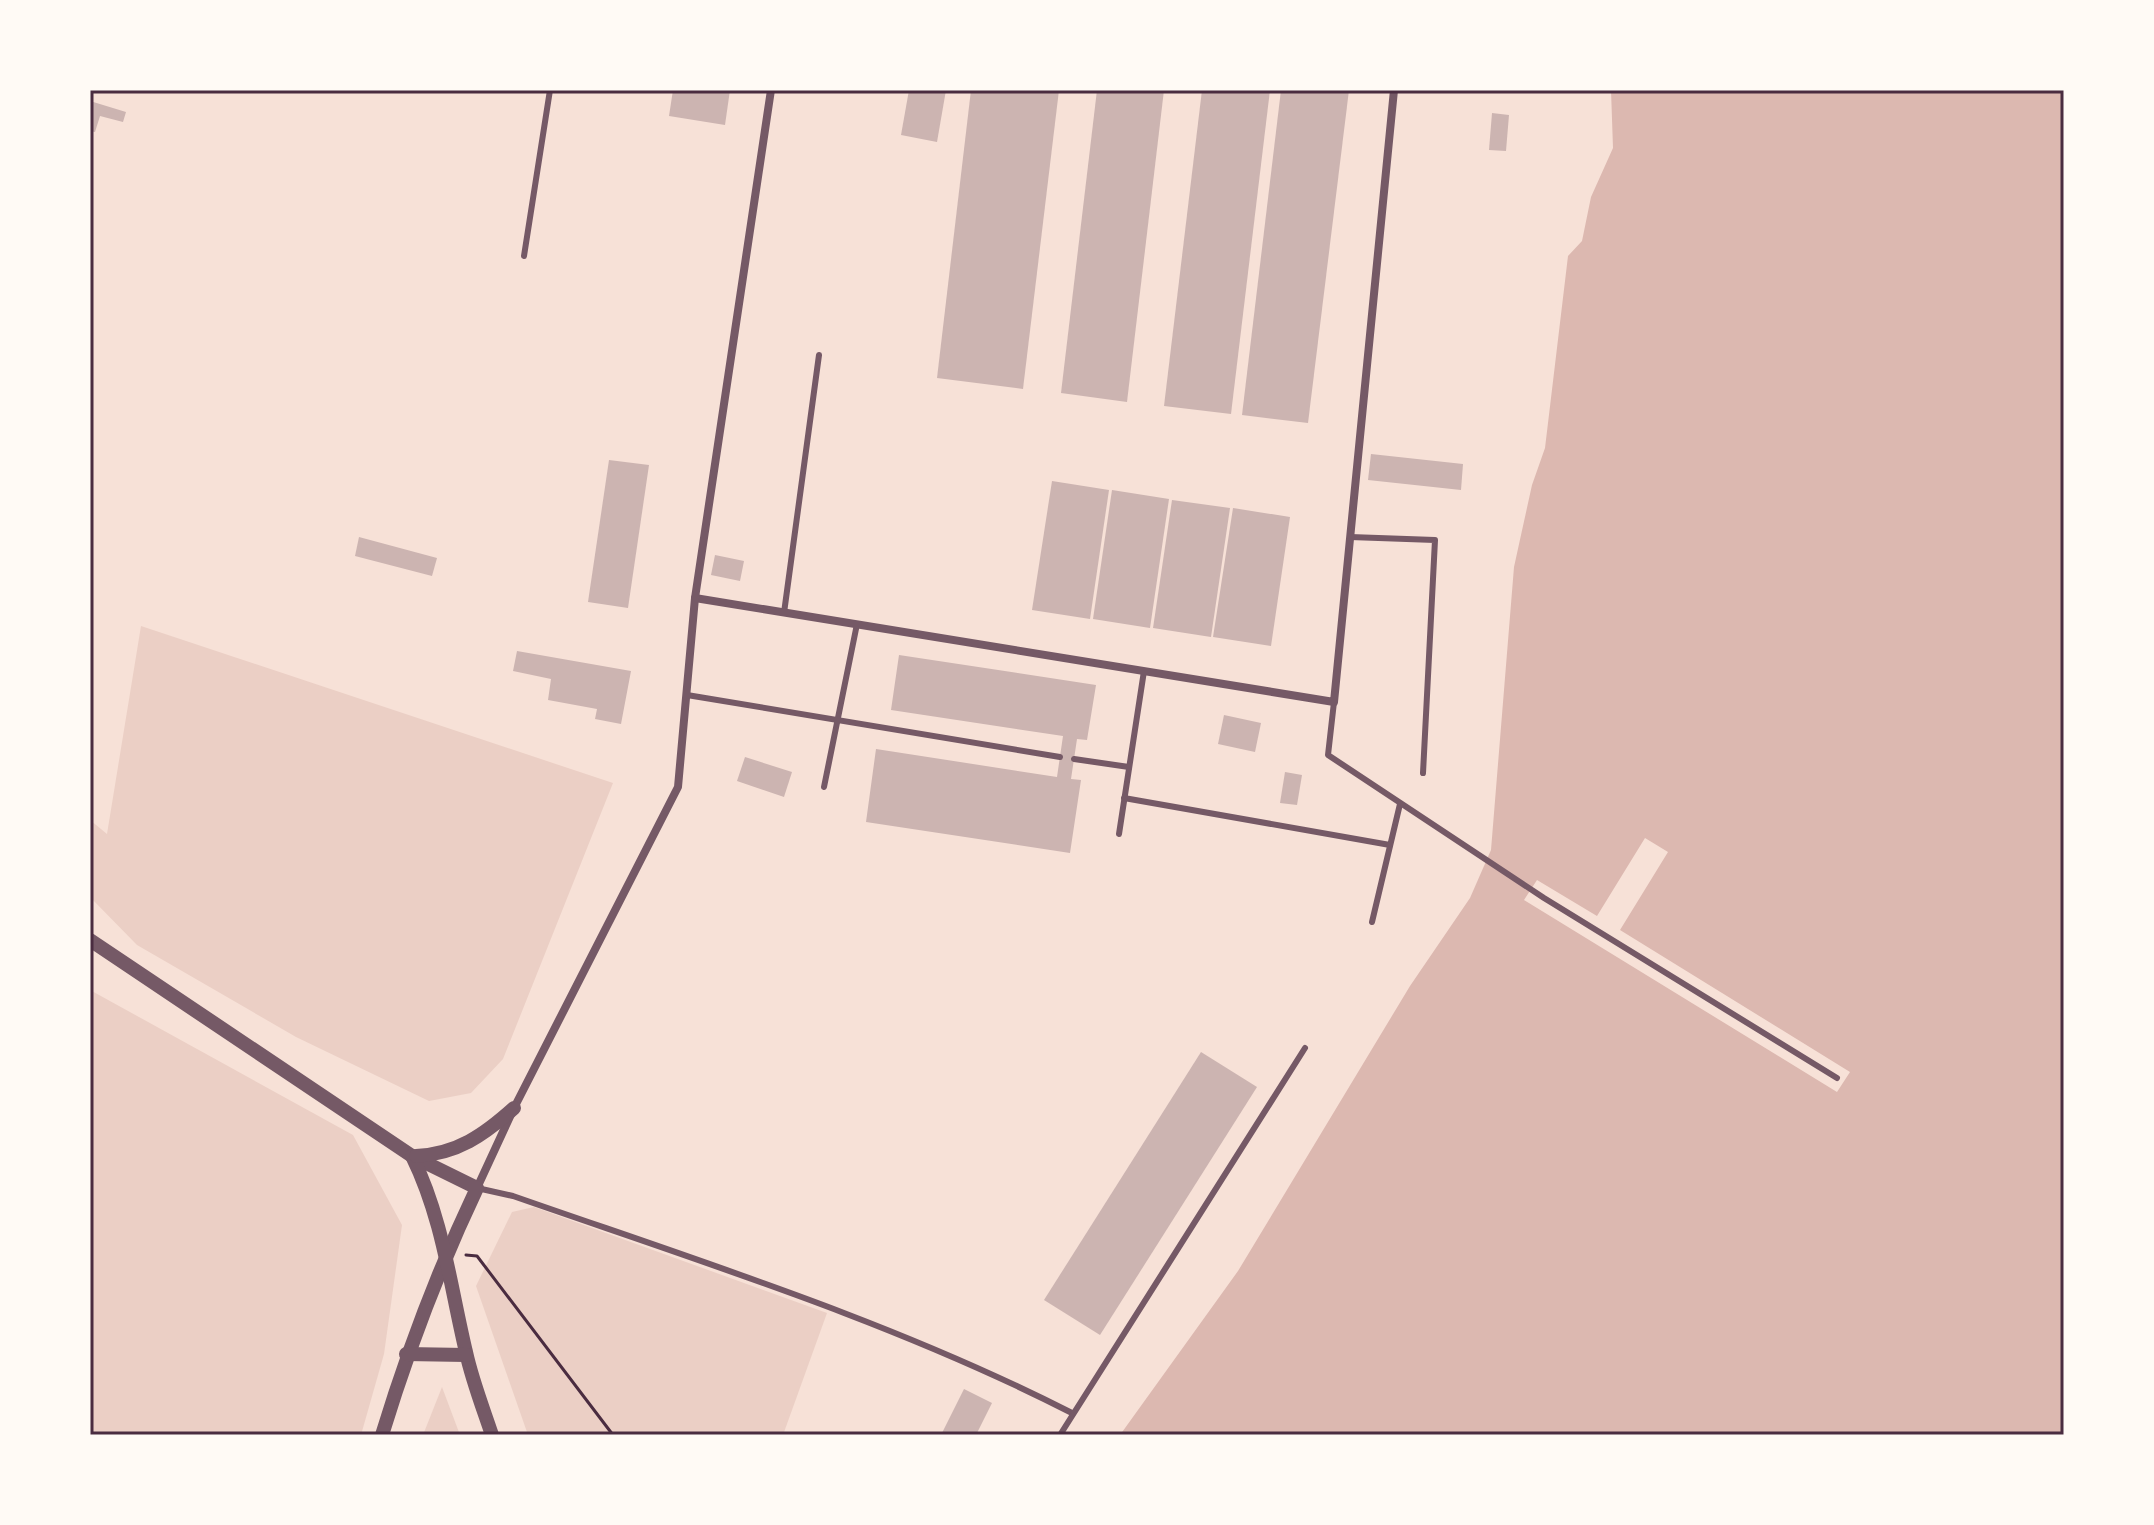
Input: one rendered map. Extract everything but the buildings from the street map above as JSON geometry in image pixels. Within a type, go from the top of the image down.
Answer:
[{"type":"street","points":[[382,1435],[406,1354],[447,1252],[514,1108],[678,787],[695,598],[771,90]]},
{"type":"street","points":[[695,598],[1334,702],[1394,90]]},
{"type":"street","points":[[90,940],[412,1156],[477,1188]]},
{"type":"street","points":[[412,1156],[438,1155],[464,1146],[514,1108]]},
{"type":"street","points":[[412,1156],[434,1208],[447,1252],[466,1355],[492,1435]]},
{"type":"street","points":[[406,1354],[466,1355]]},
{"type":"lane","points":[[524,256],[550,90]]},
{"type":"lane","points":[[784,613],[819,355]]},
{"type":"lane","points":[[1350,537],[1435,540],[1423,773]]},
{"type":"lane","points":[[824,787],[857,624]]},
{"type":"lane","points":[[1119,834],[1144,671]]},
{"type":"lane","points":[[687,695],[1060,757]]},
{"type":"lane","points":[[1334,702],[1328,755],[1544,898],[1837,1078]]},
{"type":"lane","points":[[1074,759],[1129,767]]},
{"type":"lane","points":[[1124,798],[1390,845]]},
{"type":"lane","points":[[1372,922],[1400,804]]},
{"type":"lane","points":[[1060,1435],[1305,1048]]},
{"type":"lane","points":[[477,1188],[528,1201],[851,1315],[1002,1377],[1072,1413]]},
{"type":"path","points":[[447,1252],[477,1256],[613,1435]]},
{"type":"shaded area","points":[[1611,90],[2064,90],[2064,1435],[1120,1435],[1238,1271],[1410,986],[1470,898],[1491,850],[1514,567],[1532,485],[1545,448],[1568,256],[1582,241],[1591,197],[1613,148]]},
{"type":"shaded area","points":[[141,626],[613,783],[503,1059],[471,1093],[429,1101],[296,1037],[137,945],[90,897],[90,820],[107,834]]},
{"type":"shaded area","points":[[90,990],[353,1135],[402,1225],[384,1354],[361,1435],[90,1435]]},
{"type":"shaded area","points":[[534,1207],[827,1313],[783,1435],[528,1435],[476,1286],[512,1212]]},
{"type":"shaded area","points":[[442,1387],[460,1435],[423,1435]]},
{"type":"pier","points":[[1645,838],[1668,852],[1620,930],[1850,1072],[1837,1092],[1524,900],[1537,880],[1597,916]]}]
